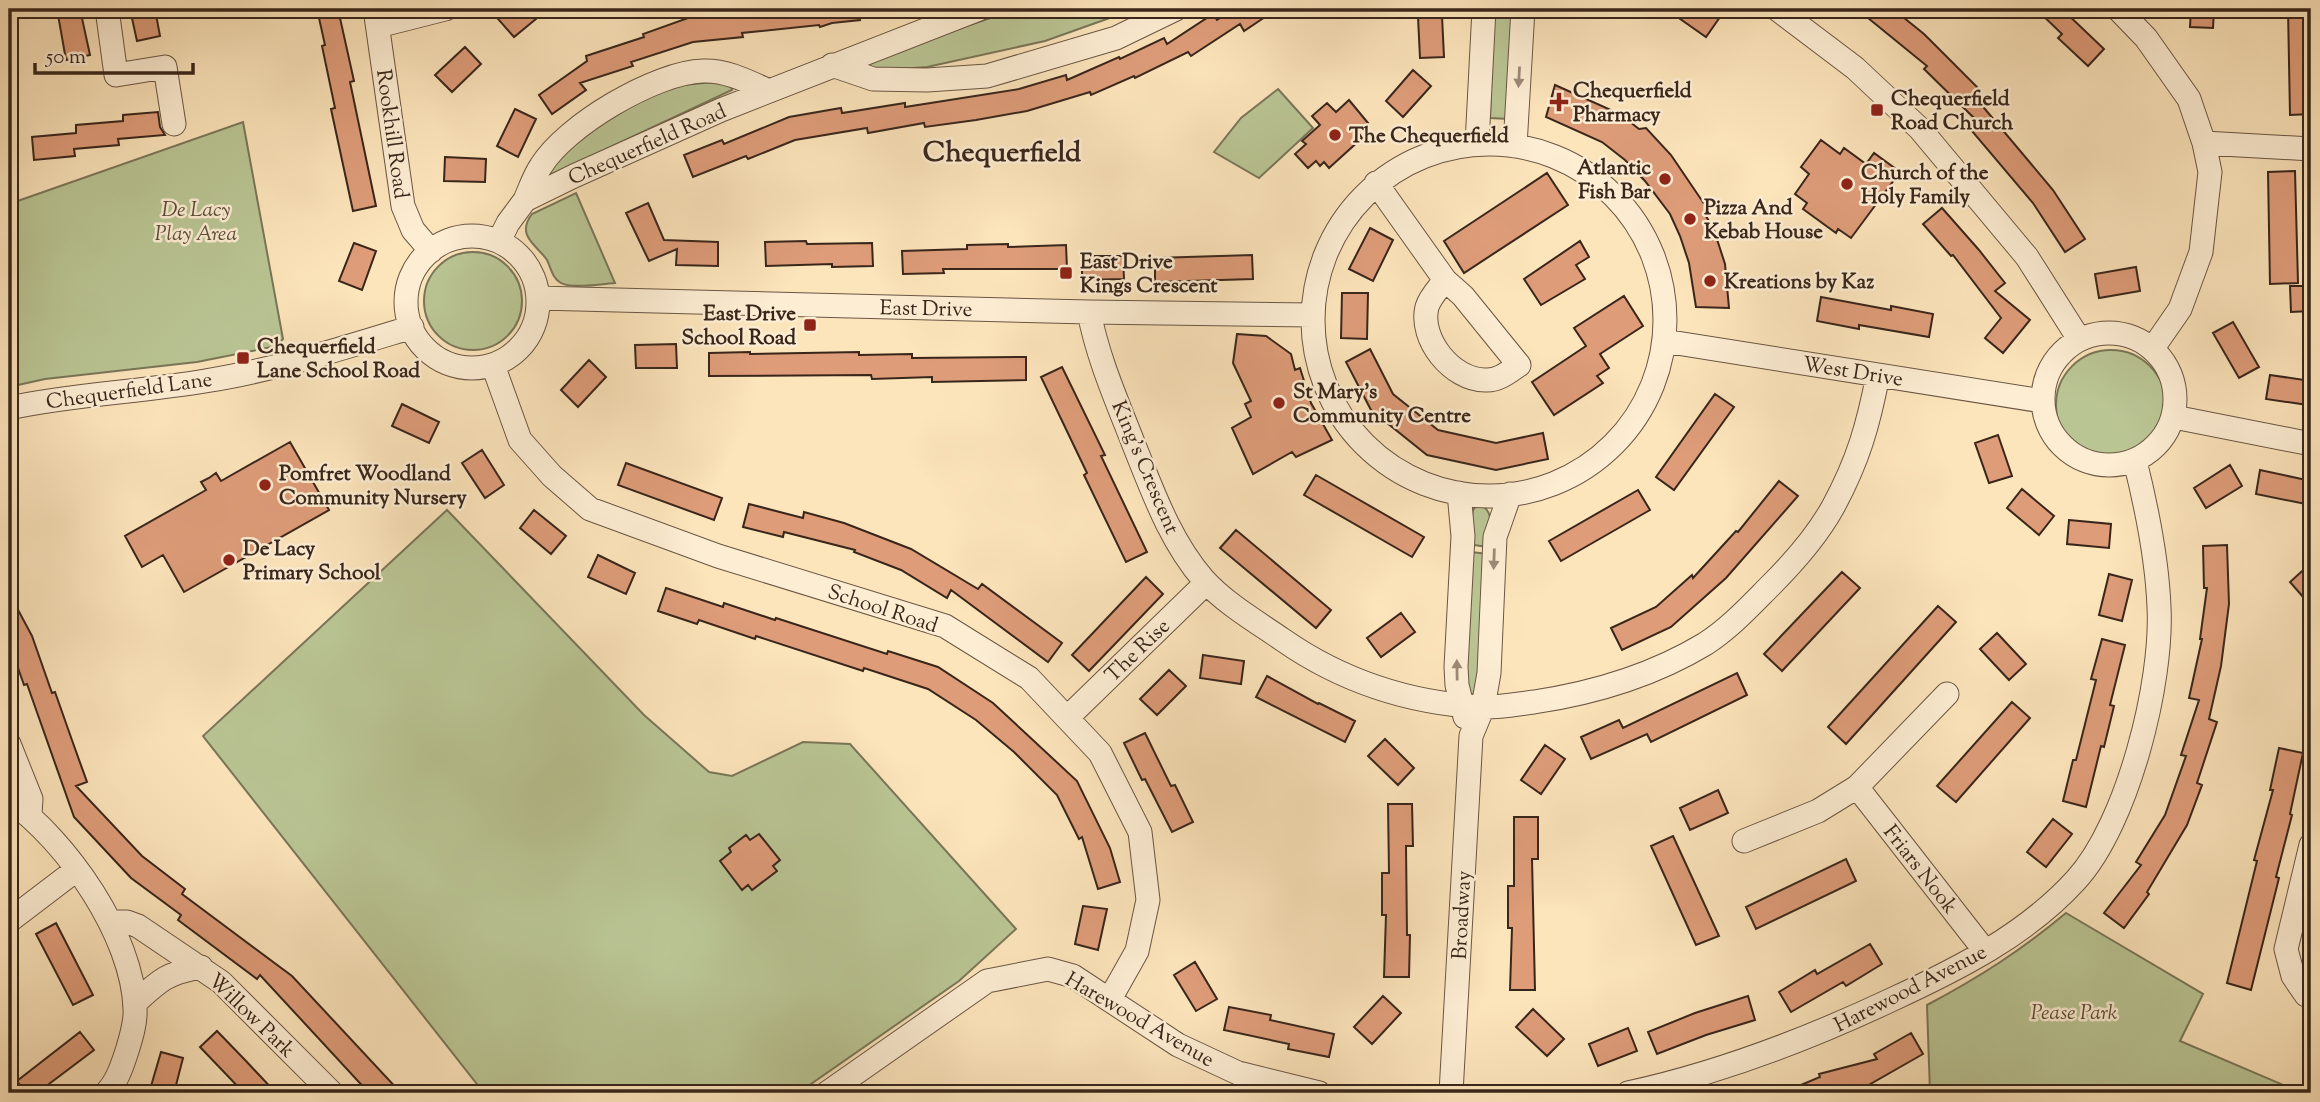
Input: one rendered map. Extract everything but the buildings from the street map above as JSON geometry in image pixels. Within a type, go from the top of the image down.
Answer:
[{"type":"street","points":[[107,9],[117,75],[165,67],[174,124]]},
{"type":"street","points":[[377,17],[445,9]]},
{"type":"street","name":"Chequerfield Road","points":[[525,200],[769,91],[979,9]]},
{"type":"street","points":[[832,65],[873,79],[927,80],[987,76],[1116,38],[1176,9]]},
{"type":"street","points":[[1477,144],[1484,9]]},
{"type":"street","points":[[1515,146],[1523,9]]},
{"type":"street","points":[[1777,9],[1855,68],[1920,129],[2027,257],[2079,339]]},
{"type":"street","points":[[2118,9],[2146,38],[2189,99],[2204,143],[2210,172],[2201,252],[2180,309],[2153,348]]},
{"type":"street","name":"Rookhill Road","points":[[377,17],[403,206],[414,230],[431,251]]},
{"type":"street","name":"Chequerfield Road","points":[[499,241],[525,200],[541,165],[570,134],[624,97],[662,81],[703,71],[737,76],[769,91]]},
{"type":"street","points":[[2204,143],[2311,149]]},
{"type":"street","points":[[1477,144],[1515,146],[1541,151],[1573,165],[1602,185],[1627,210],[1646,239],[1659,272],[1665,306],[1664,341],[1654,383],[1634,421],[1605,453],[1570,477],[1530,492],[1487,496],[1444,491],[1404,475],[1369,450],[1341,417],[1322,378],[1313,336],[1314,293],[1325,252],[1347,214],[1376,183],[1405,164],[1438,150],[1477,144]]},
{"type":"street","points":[[1376,183],[1445,280],[1463,296],[1519,365],[1492,380],[1472,379],[1447,362],[1429,336],[1426,318],[1427,305],[1445,280]]},
{"type":"street","points":[[480,236],[499,241],[517,254],[532,274],[538,298],[536,320],[527,339],[512,355],[493,365],[474,368],[454,365],[436,357],[422,344],[412,327],[407,303],[411,278],[419,263],[431,251],[446,241],[480,236]]},
{"type":"street","name":"East Drive","points":[[538,298],[1314,315]]},
{"type":"street","name":"King's Crescent","points":[[1089,312],[1097,350],[1166,523],[1189,562],[1206,583],[1305,655],[1349,677],[1403,695],[1471,706],[1576,696],[1633,679],[1705,644],[1732,624],[1790,565],[1831,510],[1857,458],[1866,432],[1878,375]]},
{"type":"street","name":"Chequerfield Lane","points":[[9,408],[53,399],[218,379],[285,365],[412,327]]},
{"type":"street","points":[[2117,332],[2136,338],[2153,348],[2165,362],[2173,380],[2176,398],[2174,417],[2165,436],[2152,450],[2135,461],[2114,466],[2092,464],[2073,455],[2057,440],[2046,422],[2042,401],[2044,382],[2052,365],[2064,350],[2079,339],[2098,333],[2117,332]]},
{"type":"street","name":"West Drive","points":[[1664,341],[2042,401]]},
{"type":"street","name":"School Road","points":[[493,365],[520,440],[552,476],[590,509],[718,556],[945,626],[1029,678],[1100,753],[1140,832],[1148,901],[1137,951],[1110,999]]},
{"type":"street","points":[[2174,417],[2311,444]]},
{"type":"street","name":"Harewood Avenue","points":[[1628,1093],[1748,1061],[1793,1045],[1942,977],[2028,924],[2077,878],[2115,820],[2135,763],[2156,671],[2160,608],[2154,546],[2135,461]]},
{"type":"street","name":"Broadway","points":[[1451,1093],[1471,736],[1471,706],[1456,667],[1463,536],[1459,493]]},
{"type":"street","name":"Broadway","points":[[1471,706],[1489,673],[1494,537],[1510,494]]},
{"type":"street","name":"The Rise","points":[[1067,718],[1206,583]]},
{"type":"street","points":[[1744,841],[1818,811],[1857,787],[1947,694]]},
{"type":"street","points":[[9,744],[31,799],[30,814]]},
{"type":"street","name":"Friars Nook","points":[[1857,787],[1985,951]]},
{"type":"street","points":[[9,800],[30,814],[76,870],[111,922],[127,962],[136,1012],[121,1069],[106,1093]]},
{"type":"street","points":[[2311,845],[2286,948],[2292,976],[2306,995],[2311,997]]},
{"type":"street","points":[[9,921],[76,870]]},
{"type":"street","name":"Willow Park","points":[[111,922],[127,922],[138,926],[201,967],[245,1004],[332,1093]]},
{"type":"street","name":"Willow Park","points":[[135,1003],[163,977],[201,967]]},
{"type":"street","name":"Harewood Avenue","points":[[827,1093],[987,981],[1048,970],[1073,976],[1233,1083],[1319,1093]]},
{"type":"green space","points":[[1017,9],[1135,9],[1045,41],[927,67],[876,71],[854,64]]},
{"type":"green space","points":[[1494,9],[1513,9],[1508,119],[1490,118]]},
{"type":"green space","points":[[730,82],[732,90],[551,175],[549,171],[552,158],[638,100],[678,86]]},
{"type":"green space","points":[[1278,89],[1313,128],[1259,178],[1214,152],[1241,118]]},
{"type":"green space","name":"De Lacy Play Area","points":[[243,122],[283,339],[277,346],[197,362],[45,379],[9,387],[9,204]]},
{"type":"green space","points":[[576,193],[615,283],[579,286],[561,283],[527,235],[527,222],[532,214]]},
{"type":"green space","points":[[473,252],[492,256],[508,266],[518,282],[522,301],[518,320],[508,336],[492,346],[473,350],[454,346],[438,336],[428,320],[424,301],[428,282],[438,266],[454,256]]},
{"type":"green space","points":[[2111,350],[2132,354],[2150,366],[2162,384],[2166,405],[2162,426],[2150,444],[2132,456],[2111,460],[2090,456],[2072,444],[2060,426],[2056,405],[2060,384],[2072,366],[2090,354]]},
{"type":"green space","points":[[1478,504],[1488,511],[1490,516],[1487,547],[1468,544],[1473,510]]},
{"type":"green space","points":[[447,510],[644,715],[709,772],[732,776],[803,742],[850,744],[1016,929],[959,981],[798,1093],[484,1093],[203,736]]},
{"type":"green space","points":[[1471,552],[1488,554],[1476,694],[1470,694],[1462,677]]},
{"type":"green space","name":"Pease Park","points":[[2066,913],[2203,994],[2180,1041],[2302,1093],[1930,1093],[1927,1005],[1999,963]]},
{"type":"place","name":"Chequerfield Pharmacy","points":[[1559,102]]},
{"type":"place","name":"Chequerfield Road Church","points":[[1877,110]]},
{"type":"place","name":"The Chequerfield","points":[[1335,135]]},
{"type":"place","name":"Atlantic Fish Bar","points":[[1665,179]]},
{"type":"place","name":"Church of the Holy Family","points":[[1847,184]]},
{"type":"place","name":"Pizza And Kebab House","points":[[1690,219]]},
{"type":"place","name":"East Drive Kings Crescent","points":[[1066,273]]},
{"type":"place","name":"Kreations by Kaz","points":[[1710,281]]},
{"type":"place","name":"East Drive School Road","points":[[810,325]]},
{"type":"place","name":"Chequerfield Lane School Road","points":[[243,358]]},
{"type":"place","name":"St Mary's Community Centre","points":[[1279,403]]},
{"type":"place","name":"Pomfret Woodland Community Nursery","points":[[265,485]]},
{"type":"place","name":"De Lacy Primary School","points":[[229,560]]},
{"type":"district","name":"Chequerfield","points":[[1002,151]]}]
